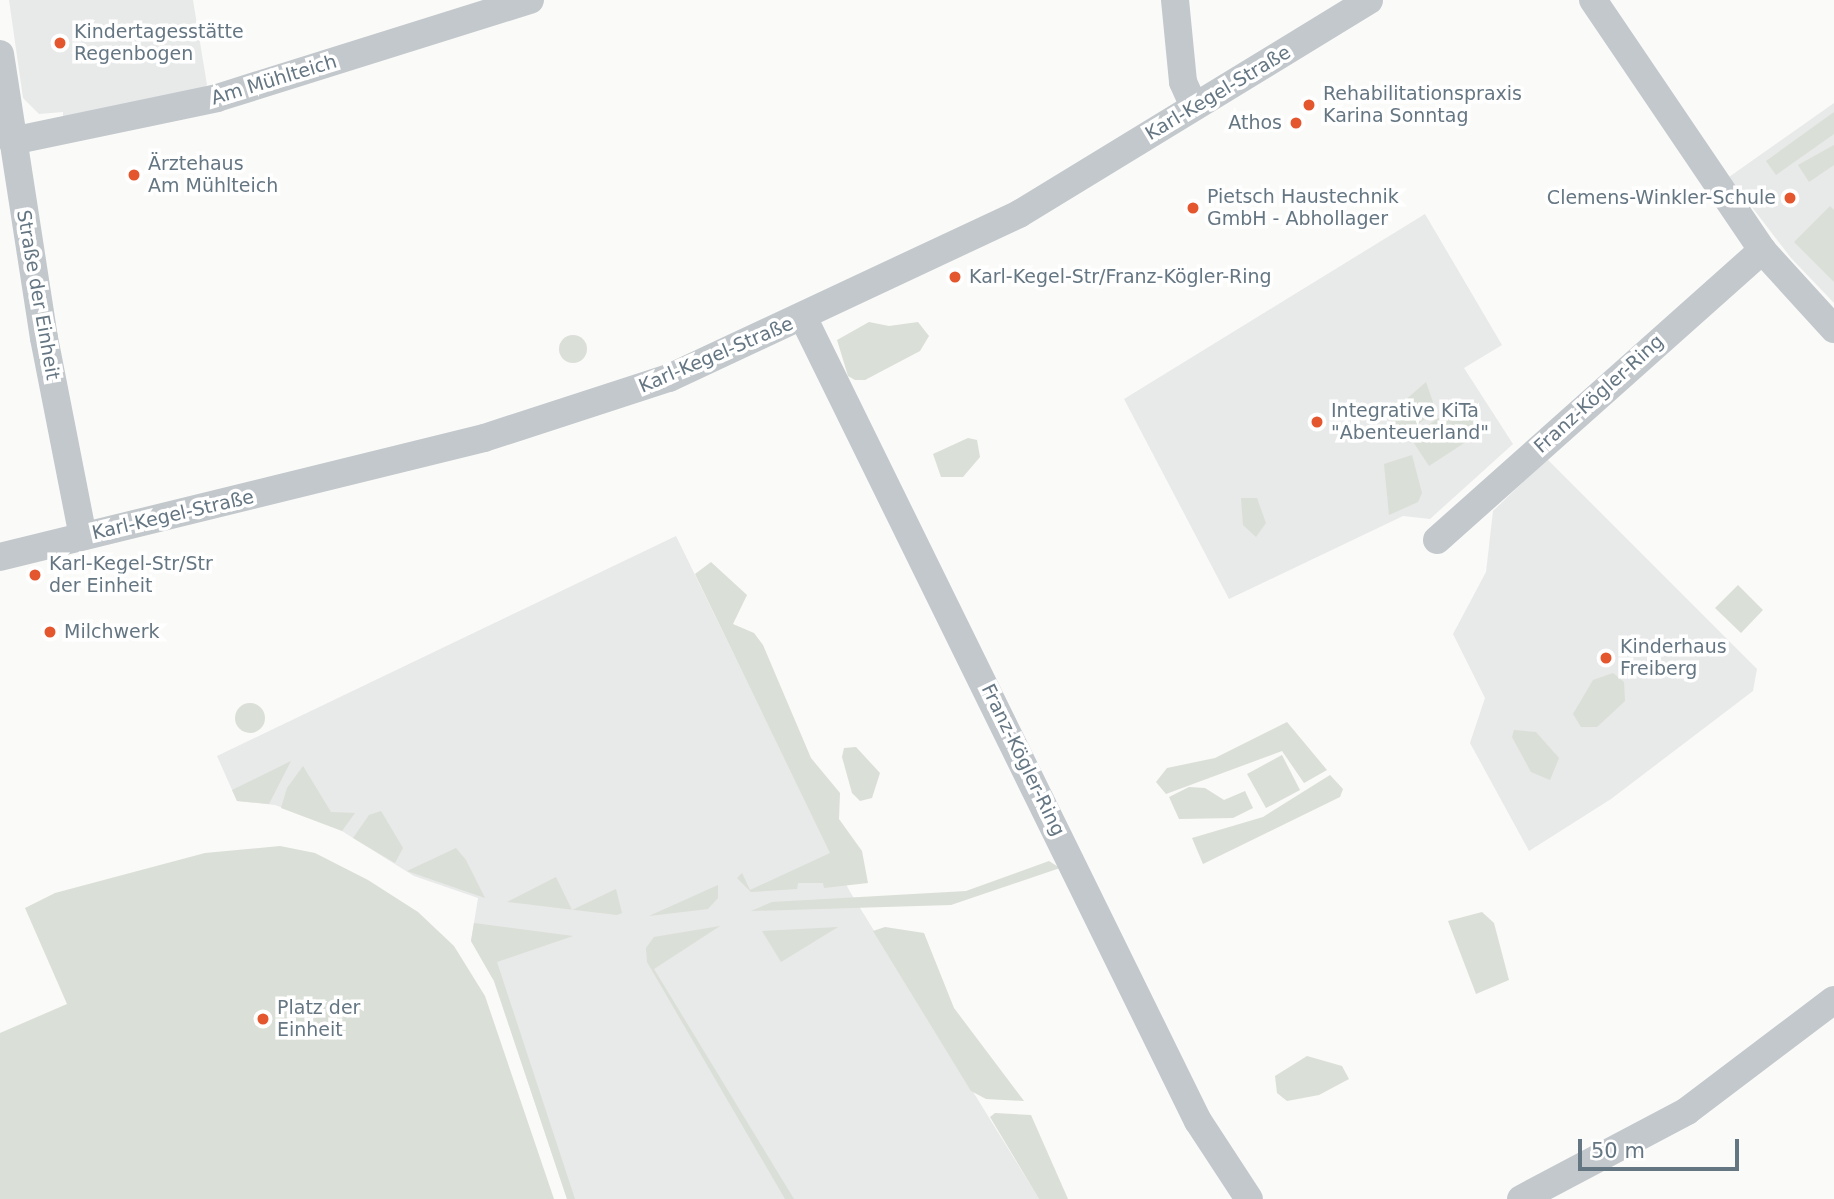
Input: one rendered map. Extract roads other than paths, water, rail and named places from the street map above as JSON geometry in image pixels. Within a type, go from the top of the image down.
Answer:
[{"type":"street","name":"Am Mühlteich","points":[[12,141],[217,99],[530,0]]},
{"type":"street","points":[[1175,0],[1183,82],[1194,107]]},
{"type":"street","name":"Karl-Kegel-Straße","points":[[0,557],[484,438],[669,378],[1019,214],[1369,0]]},
{"type":"street","points":[[1593,0],[1762,250],[1834,329]]},
{"type":"street","name":"Straße der Einheit","points":[[0,54],[12,141],[83,536]]},
{"type":"street","name":"Franz-Kögler-Ring","points":[[1437,540],[1762,250]]},
{"type":"street","name":"Franz-Kögler-Ring","points":[[803,317],[1198,1121],[1249,1199]]},
{"type":"street","points":[[1521,1199],[1687,1111],[1834,1000]]},
{"type":"place","name":"Kindertagesstätte Regenbogen","points":[[60,43]]},
{"type":"place","name":"Rehabilitationspraxis Karina Sonntag","points":[[1309,105]]},
{"type":"place","name":"Athos","points":[[1296,123]]},
{"type":"place","name":"Ärztehaus Am Mühlteich","points":[[134,175]]},
{"type":"place","name":"Clemens-Winkler-Schule","points":[[1790,198]]},
{"type":"place","name":"Pietsch Haustechnik GmbH - Abhollager","points":[[1193,208]]},
{"type":"place","name":"Karl-Kegel-Str/Franz-Kögler-Ring","points":[[955,277]]},
{"type":"place","name":"Integrative KiTa \"Abenteuerland\"","points":[[1317,422]]},
{"type":"place","name":"Karl-Kegel-Str/Str der Einheit","points":[[35,575]]},
{"type":"place","name":"Milchwerk","points":[[50,632]]},
{"type":"place","name":"Kinderhaus Freiberg","points":[[1606,658]]},
{"type":"place","name":"Platz der Einheit","points":[[263,1019]]}]
